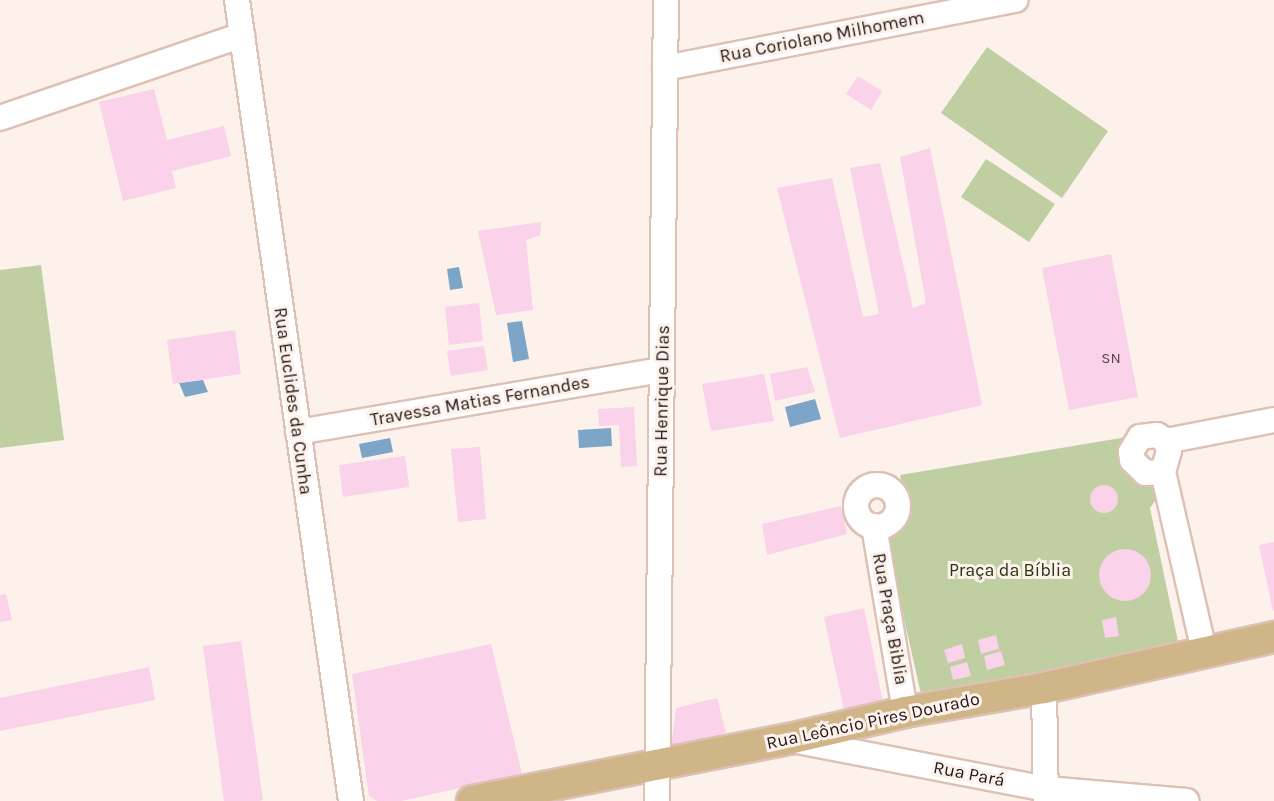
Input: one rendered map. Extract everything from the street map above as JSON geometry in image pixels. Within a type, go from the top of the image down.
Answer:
[{"type":"main road","name":"Rua Leôncio Pires Dourado","points":[[472,801],[657,762],[789,739],[905,712],[1044,688],[1274,637]]},
{"type":"street","name":"Rua Euclides da Cunha","points":[[237,0],[351,801]]},
{"type":"street","name":"Rua Henrique Dias","points":[[657,801],[666,0]]},
{"type":"street","name":"Rua Coriolano Milhomem","points":[[665,68],[1015,0]]},
{"type":"street","points":[[0,118],[242,34]]},
{"type":"street","name":"Travessa Matias Fernandes","points":[[298,432],[662,370]]},
{"type":"street","points":[[1163,472],[1146,473],[1138,469],[1131,452],[1140,437],[1157,435],[1166,441],[1274,420]]},
{"type":"street","points":[[1166,441],[1168,459],[1163,472],[1204,651]]},
{"type":"street","name":"Rua Praça Biblia","points":[[874,526],[905,712]]},
{"type":"street","points":[[1044,688],[1046,795]]},
{"type":"street","name":"Rua Pará","points":[[789,739],[1046,795],[1186,801]]},
{"type":"green space","points":[[987,47],[1108,131],[1062,198],[941,113]]},
{"type":"green space","points":[[986,159],[1055,204],[1029,242],[961,197]]},
{"type":"green space","points":[[41,265],[64,440],[0,448],[0,270]]},
{"type":"green space","name":"Praça da Bíblia","points":[[1127,437],[1160,494],[1150,508],[1180,651],[923,703],[887,543],[908,510],[900,475]]},
{"type":"water","points":[[459,267],[463,288],[450,290],[447,269]]},
{"type":"water","points":[[522,321],[529,359],[513,362],[507,323]]},
{"type":"water","points":[[203,380],[208,392],[185,397],[179,383]]},
{"type":"water","points":[[815,399],[821,419],[790,427],[785,407]]},
{"type":"water","points":[[611,428],[612,446],[579,448],[578,430]]},
{"type":"water","points":[[390,438],[393,452],[362,458],[359,444]]},
{"type":"building","points":[[858,76],[882,91],[871,110],[846,94]]},
{"type":"building","points":[[154,89],[167,140],[224,126],[231,156],[172,171],[176,188],[123,201],[99,102]]},
{"type":"building","points":[[930,148],[982,405],[840,438],[777,188],[832,178],[863,317],[879,314],[850,168],[880,163],[913,308],[926,303],[900,157]]},
{"type":"building","points":[[541,222],[540,235],[526,240],[533,310],[496,315],[478,231]]},
{"type":"building","points":[[1111,254],[1138,397],[1069,410],[1042,268]]},
{"type":"building","points":[[479,303],[483,341],[449,345],[445,307]]},
{"type":"building","points":[[235,330],[241,374],[173,384],[167,340]]},
{"type":"building","points":[[484,346],[488,370],[451,376],[447,351]]},
{"type":"building","points":[[807,367],[815,392],[775,401],[770,374]]},
{"type":"building","points":[[764,374],[774,421],[711,431],[702,384]]},
{"type":"building","points":[[634,407],[637,466],[621,467],[619,425],[599,426],[598,409]]},
{"type":"building","points":[[480,447],[486,519],[458,522],[451,449]]},
{"type":"building","points":[[405,456],[409,487],[343,497],[339,465]]},
{"type":"building","points":[[1104,485],[1114,489],[1118,499],[1114,509],[1104,513],[1094,509],[1090,499],[1094,489]]},
{"type":"building","points":[[841,506],[847,534],[767,555],[762,524]]},
{"type":"building","points":[[1274,542],[1274,610],[1273,611],[1259,545]]},
{"type":"building","points":[[1125,549],[1135,551],[1143,557],[1149,565],[1151,575],[1149,585],[1143,593],[1135,599],[1125,601],[1115,599],[1107,593],[1101,585],[1099,575],[1101,565],[1107,557],[1115,551]]},
{"type":"building","points":[[6,594],[12,620],[0,622],[0,595]]},
{"type":"building","points":[[864,608],[883,702],[844,710],[824,617]]},
{"type":"building","points":[[1116,617],[1119,636],[1105,638],[1102,620]]},
{"type":"building","points":[[996,635],[999,649],[981,654],[978,640]]},
{"type":"building","points":[[241,641],[263,800],[259,801],[224,801],[203,646]]},
{"type":"building","points":[[491,644],[522,774],[401,801],[377,801],[369,796],[352,674]]},
{"type":"building","points":[[962,644],[965,658],[948,663],[944,650]]},
{"type":"building","points":[[1001,651],[1005,665],[987,670],[984,656]]},
{"type":"building","points":[[967,662],[971,676],[953,680],[950,667]]},
{"type":"building","points":[[149,667],[155,700],[0,731],[0,698]]},
{"type":"building","points":[[717,698],[726,733],[671,747],[676,708]]}]
